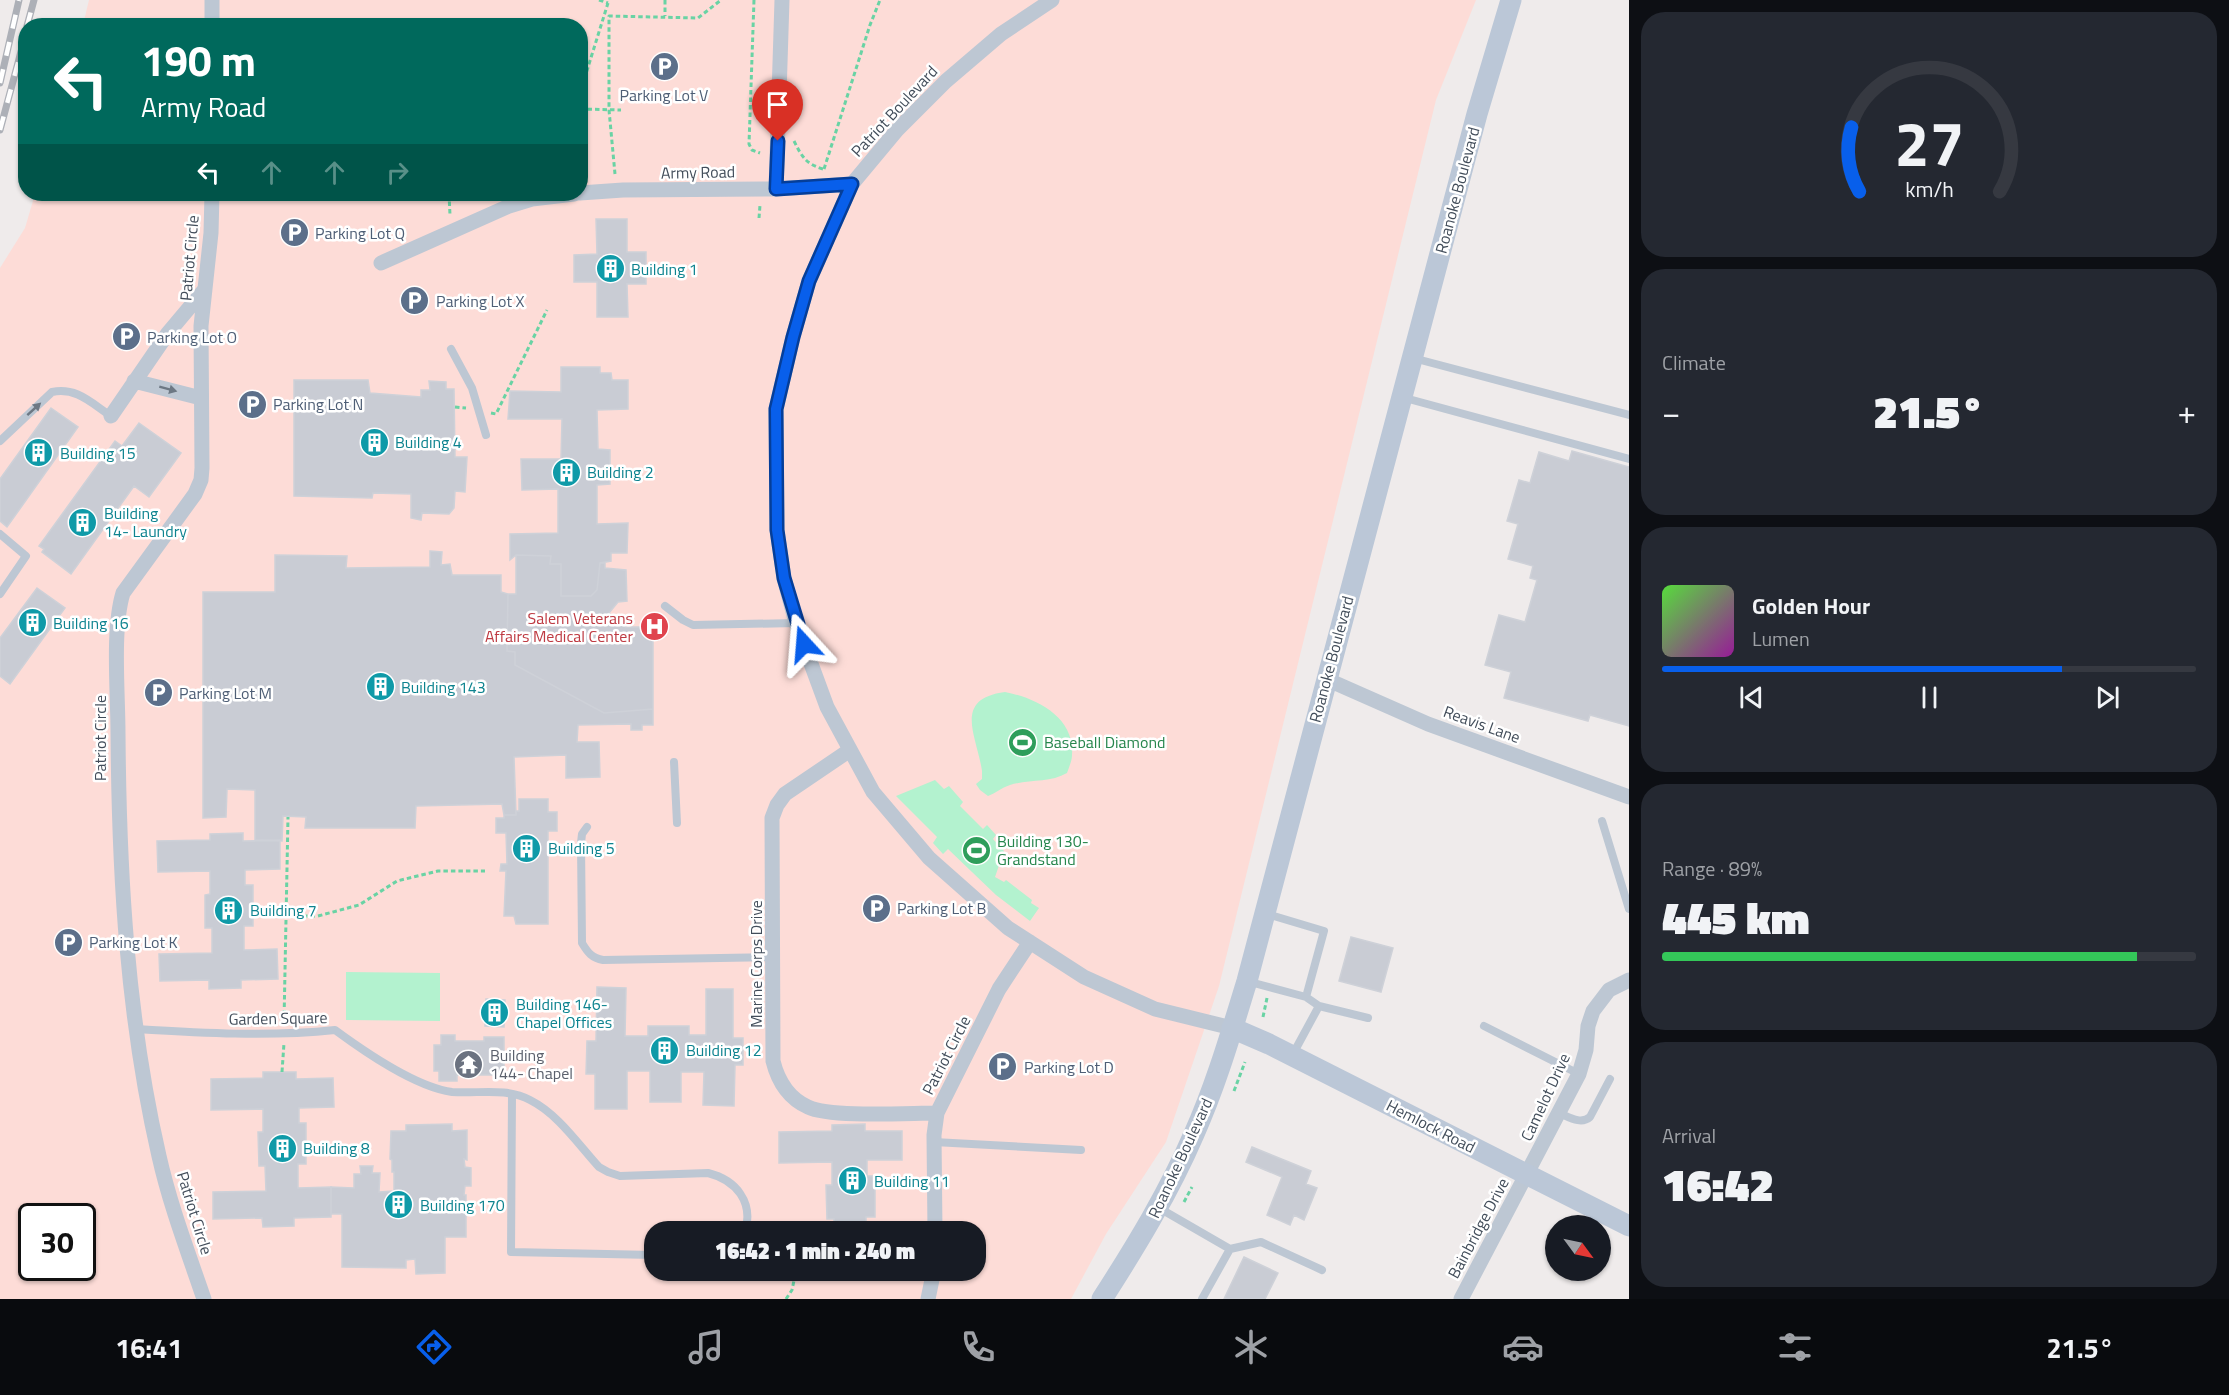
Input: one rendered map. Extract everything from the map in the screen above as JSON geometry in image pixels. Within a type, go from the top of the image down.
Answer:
[{"type":"main road","name":"Roanoke Boulevard","points":[[1102,1299],[1157,1208],[1194,1134],[1215,1081],[1247,981],[1480,103],[1511,0]]},
{"type":"main road","name":"Hemlock Road","points":[[1232,1028],[1629,1226]]},
{"type":"street","points":[[212,0],[212,18]]},
{"type":"street","points":[[776,189],[782,0]]},
{"type":"street","name":"Patriot Boulevard","points":[[1052,0],[1001,34],[946,81],[897,130],[852,184],[809,281],[776,409],[777,530],[784,578],[796,623],[827,707],[873,792],[929,858],[1008,928],[1084,977],[1155,1009],[1232,1028]]},
{"type":"street","name":"Army Road","points":[[588,192],[623,190],[776,189],[852,184]]},
{"type":"street","name":"Patriot Circle","points":[[204,1299],[160,1158],[142,1073],[136,1029],[123,904],[118,793],[119,607],[128,585],[195,494],[201,480],[201,326],[211,234],[212,201]]},
{"type":"street","points":[[381,263],[451,234],[509,206],[529,201]]},
{"type":"street","points":[[111,416],[168,333],[205,289]]},
{"type":"street","points":[[134,381],[201,399]]},
{"type":"street","name":"Reavis Lane","points":[[1326,679],[1428,724],[1629,797]]},
{"type":"street","name":"Marine Corps Drive","points":[[850,750],[785,794],[777,805],[771,824],[774,957],[773,1061],[777,1076],[795,1100],[820,1111],[938,1113]]},
{"type":"street","name":"Patriot Circle","points":[[935,1221],[934,1142],[938,1113],[999,989],[1030,942]]},
{"type":"street","name":"Camelot Drive","points":[[1527,1174],[1579,1074],[1593,1011],[1609,990],[1629,980]]},
{"type":"street","name":"Bainbridge Drive","points":[[1461,1299],[1527,1174]]},
{"type":"street","points":[[928,1299],[932,1281]]},
{"type":"lane","points":[[450,349],[472,388],[486,435]]},
{"type":"lane","points":[[1412,357],[1629,415]]},
{"type":"lane","points":[[0,441],[52,392],[74,391],[111,416]]},
{"type":"lane","points":[[1401,397],[1629,459]]},
{"type":"lane","points":[[0,534],[26,556],[0,594]]},
{"type":"lane","points":[[665,606],[693,625],[796,623]]},
{"type":"lane","points":[[674,762],[677,823]]},
{"type":"lane","points":[[1602,821],[1629,909]]},
{"type":"lane","points":[[587,827],[582,834],[582,943],[588,953],[603,960],[774,957]]},
{"type":"lane","points":[[1265,914],[1324,930],[1306,997]]},
{"type":"lane","points":[[1247,981],[1306,997],[1319,1006],[1368,1018]]},
{"type":"lane","points":[[1292,1056],[1319,1006]]},
{"type":"lane","points":[[1484,1026],[1579,1074]]},
{"type":"lane","name":"Garden Square","points":[[136,1029],[284,1033],[335,1030],[361,1049],[435,1089],[512,1094],[541,1107],[556,1119],[599,1167],[608,1172],[620,1176],[708,1173],[721,1176],[741,1193],[746,1205],[748,1221]]},
{"type":"lane","points":[[1559,1113],[1579,1121],[1586,1120],[1590,1117],[1610,1078]]},
{"type":"lane","points":[[512,1094],[512,1252],[644,1256]]},
{"type":"lane","points":[[934,1142],[1081,1150]]},
{"type":"lane","points":[[1157,1208],[1230,1249],[1261,1242],[1322,1270]]},
{"type":"lane","points":[[1202,1299],[1230,1249]]},
{"type":"path","points":[[599,0],[608,3]]},
{"type":"path","points":[[665,0],[665,17]]},
{"type":"path","points":[[609,16],[698,18],[721,0]]},
{"type":"path","points":[[754,0],[749,144],[752,150],[760,152],[759,218]]},
{"type":"path","points":[[823,169],[880,0]]},
{"type":"path","points":[[608,3],[609,110],[615,176]]},
{"type":"path","points":[[588,67],[608,3]]},
{"type":"path","points":[[588,110],[621,110]]},
{"type":"path","points":[[794,139],[802,158],[810,165],[833,169]]},
{"type":"path","points":[[449,201],[451,223]]},
{"type":"path","points":[[496,414],[547,310]]},
{"type":"path","points":[[282,1072],[288,916],[288,817]]},
{"type":"path","points":[[288,916],[318,916],[359,905],[398,881],[438,871],[485,871]]},
{"type":"path","points":[[1260,1006],[1265,1008]]},
{"type":"path","points":[[1234,1091],[1245,1062]]},
{"type":"path","points":[[1184,1202],[1192,1186]]},
{"type":"path","points":[[786,1299],[792,1290],[794,1281]]},
{"type":"shaded area","name":"Salem Veterans Affairs Medical Center","points":[[89,0],[1476,0],[1436,100],[1219,986],[1166,1142],[1106,1234],[1071,1299],[0,1299],[0,268],[25,228],[33,201],[588,201],[588,18],[85,18]]},
{"type":"green space","name":"Baseball Diamond","points":[[1005,692],[1041,705],[1060,720],[1071,742],[1072,760],[1067,773],[1060,776],[1010,785],[988,796],[976,784],[982,779],[982,771],[973,732],[973,711],[978,702],[989,696]]},
{"type":"green space","name":"Building 130- Grandstand","points":[[935,780],[944,789],[949,786],[963,802],[960,806],[983,829],[987,825],[996,835],[993,839],[1004,851],[995,877],[1004,882],[1006,880],[1039,908],[1030,921],[996,895],[948,849],[943,854],[933,843],[937,837],[896,796]]},
{"type":"green space","points":[[346,972],[440,973],[440,1021],[346,1020]]},
{"type":"building","name":"Building 1","points":[[596,219],[627,219],[627,252],[646,252],[646,284],[627,284],[628,317],[597,317],[597,282],[574,282],[574,255],[597,254]]},
{"type":"building","name":"Building 2","points":[[561,367],[600,367],[600,373],[611,373],[612,380],[628,380],[628,409],[597,410],[598,449],[610,450],[610,484],[597,485],[597,524],[628,523],[627,553],[611,553],[611,561],[600,563],[597,590],[591,596],[561,596],[561,564],[550,564],[551,556],[516,555],[510,560],[510,534],[558,533],[558,489],[522,490],[521,459],[561,459],[562,419],[508,419],[510,391],[561,392]]},
{"type":"building","name":"Building 4","points":[[294,380],[368,380],[370,393],[421,397],[421,390],[430,390],[429,381],[446,382],[446,389],[454,389],[455,457],[467,457],[465,492],[455,491],[454,508],[449,514],[422,513],[421,520],[411,518],[411,494],[373,493],[372,498],[294,496]]},
{"type":"building","name":"Building 15","points":[[51,408],[78,427],[7,527],[0,521],[0,479]]},
{"type":"building","name":"Building 14- Laundry","points":[[139,423],[181,453],[149,497],[134,486],[71,574],[42,552],[44,549],[39,546],[115,441],[122,446]]},
{"type":"building","points":[[1572,451],[1629,467],[1629,726],[1590,715],[1588,721],[1504,698],[1511,672],[1485,665],[1499,615],[1525,622],[1537,580],[1530,578],[1533,566],[1508,559],[1518,524],[1507,521],[1519,480],[1530,483],[1539,452],[1569,461]]},
{"type":"building","name":"Building 143","points":[[430,551],[442,552],[441,565],[450,564],[452,575],[501,575],[501,592],[508,594],[507,651],[515,652],[515,665],[604,713],[653,709],[653,725],[642,725],[642,730],[631,730],[631,724],[578,725],[577,742],[599,742],[600,777],[566,778],[566,755],[514,757],[516,815],[504,815],[502,804],[416,806],[415,828],[305,828],[306,817],[283,816],[282,841],[255,840],[255,790],[227,789],[226,817],[203,818],[203,592],[275,592],[275,555],[347,556],[346,568],[430,567]]},
{"type":"building","points":[[516,555],[551,556],[550,564],[561,564],[561,596],[591,596],[597,590],[600,563],[605,563],[605,568],[626,570],[627,601],[618,602],[609,613],[626,627],[653,627],[653,709],[604,713],[515,665],[515,652],[507,651],[508,594],[516,594]]},
{"type":"building","name":"Building 16","points":[[37,588],[65,608],[10,684],[0,676],[0,638]]},
{"type":"building","name":"Building 5","points":[[519,799],[548,799],[548,812],[557,812],[557,831],[548,831],[548,924],[516,924],[514,916],[504,916],[506,871],[500,871],[501,864],[507,864],[506,833],[496,833],[496,818],[516,815],[516,811],[519,811]]},
{"type":"building","name":"Building 7","points":[[243,833],[243,841],[280,840],[280,869],[245,870],[245,885],[253,885],[253,926],[244,926],[244,950],[277,949],[278,979],[241,980],[241,988],[209,989],[209,980],[160,981],[159,954],[212,953],[212,928],[205,928],[205,895],[210,894],[210,871],[158,872],[157,841],[210,840],[210,834]]},
{"type":"building","points":[[1351,937],[1393,948],[1381,992],[1339,981]]},
{"type":"building","name":"Building 12","points":[[597,987],[626,988],[625,1036],[648,1036],[648,1026],[689,1026],[689,1035],[706,1035],[706,989],[733,989],[733,1038],[743,1038],[743,1065],[735,1065],[734,1106],[703,1105],[704,1072],[681,1072],[681,1102],[650,1102],[650,1071],[627,1071],[627,1109],[595,1109],[595,1074],[586,1074],[587,1041],[596,1041]]},
{"type":"building","name":"Building 146- Chapel Offices","points":[[486,999],[505,1000],[504,1027],[485,1026]]},
{"type":"building","name":"Building 144- Chapel","points":[[441,1035],[455,1035],[455,1041],[484,1041],[484,1037],[504,1037],[504,1075],[457,1075],[457,1081],[439,1081],[439,1071],[434,1071],[434,1045],[441,1045]]},
{"type":"building","name":"Building 8","points":[[263,1072],[296,1072],[296,1079],[333,1078],[334,1107],[299,1108],[299,1123],[306,1123],[306,1164],[298,1164],[298,1188],[331,1187],[331,1217],[294,1218],[294,1226],[263,1227],[262,1218],[213,1219],[213,1192],[266,1191],[265,1166],[259,1166],[258,1132],[263,1132],[263,1109],[211,1110],[211,1079],[263,1078]]},
{"type":"building","name":"Building 170","points":[[452,1124],[452,1131],[467,1130],[467,1160],[464,1159],[465,1167],[471,1168],[471,1186],[465,1186],[464,1195],[466,1195],[466,1237],[445,1237],[445,1273],[416,1274],[415,1259],[406,1260],[406,1268],[342,1267],[342,1214],[331,1214],[331,1187],[354,1188],[354,1174],[361,1174],[360,1166],[373,1166],[372,1173],[380,1173],[379,1192],[394,1191],[394,1172],[392,1172],[392,1160],[390,1159],[391,1131],[406,1131],[406,1125]]},
{"type":"building","name":"Building 11","points":[[865,1124],[865,1131],[902,1131],[902,1160],[867,1160],[867,1176],[875,1176],[875,1217],[866,1217],[866,1221],[827,1219],[826,1185],[832,1185],[832,1162],[779,1163],[779,1132],[832,1131],[832,1125]]},
{"type":"building","points":[[1252,1147],[1311,1171],[1306,1184],[1317,1188],[1304,1220],[1294,1215],[1290,1225],[1267,1215],[1282,1177],[1246,1162]]},
{"type":"building","points":[[1244,1257],[1278,1273],[1265,1299],[1224,1299]]},
{"type":"railway","points":[[0,83],[19,0]]},
{"type":"railway","points":[[29,18],[34,0]]},
{"type":"railway","points":[[0,130],[18,63]]},
{"type":"place","name":"Parking Lot V","points":[[664,67]]},
{"type":"place","name":"Parking Lot Q","points":[[294,233]]},
{"type":"place","name":"Building 1","points":[[610,269]]},
{"type":"place","name":"Parking Lot X","points":[[415,301]]},
{"type":"place","name":"Parking Lot O","points":[[126,337]]},
{"type":"place","name":"Parking Lot N","points":[[252,404]]},
{"type":"place","name":"Building 4","points":[[374,442]]},
{"type":"place","name":"Building 15","points":[[39,453]]},
{"type":"place","name":"Building 2","points":[[566,472]]},
{"type":"place","name":"Building 14- Laundry","points":[[83,522]]},
{"type":"place","name":"Building 16","points":[[32,623]]},
{"type":"place","name":"Salem Veterans Affairs Medical Center","points":[[654,627]]},
{"type":"place","name":"Building 143","points":[[380,687]]},
{"type":"place","name":"Parking Lot M","points":[[158,693]]},
{"type":"place","name":"Baseball Diamond","points":[[1023,742]]},
{"type":"place","name":"Building 5","points":[[527,848]]},
{"type":"place","name":"Building 130- Grandstand","points":[[976,850]]},
{"type":"place","name":"Parking Lot B","points":[[876,908]]},
{"type":"place","name":"Building 7","points":[[229,910]]},
{"type":"place","name":"Parking Lot K","points":[[68,942]]},
{"type":"place","name":"Building 146- Chapel Offices","points":[[495,1013]]},
{"type":"place","name":"Building 12","points":[[665,1050]]},
{"type":"place","name":"Building 144- Chapel","points":[[469,1064]]},
{"type":"place","name":"Parking Lot D","points":[[1003,1067]]},
{"type":"place","name":"Building 8","points":[[282,1148]]},
{"type":"place","name":"Building 11","points":[[853,1181]]},
{"type":"place","name":"Building 170","points":[[399,1205]]},
{"type":"route","points":[[778,141],[776,189],[852,184],[809,281],[776,409],[777,530],[784,578],[804,644]]}]
